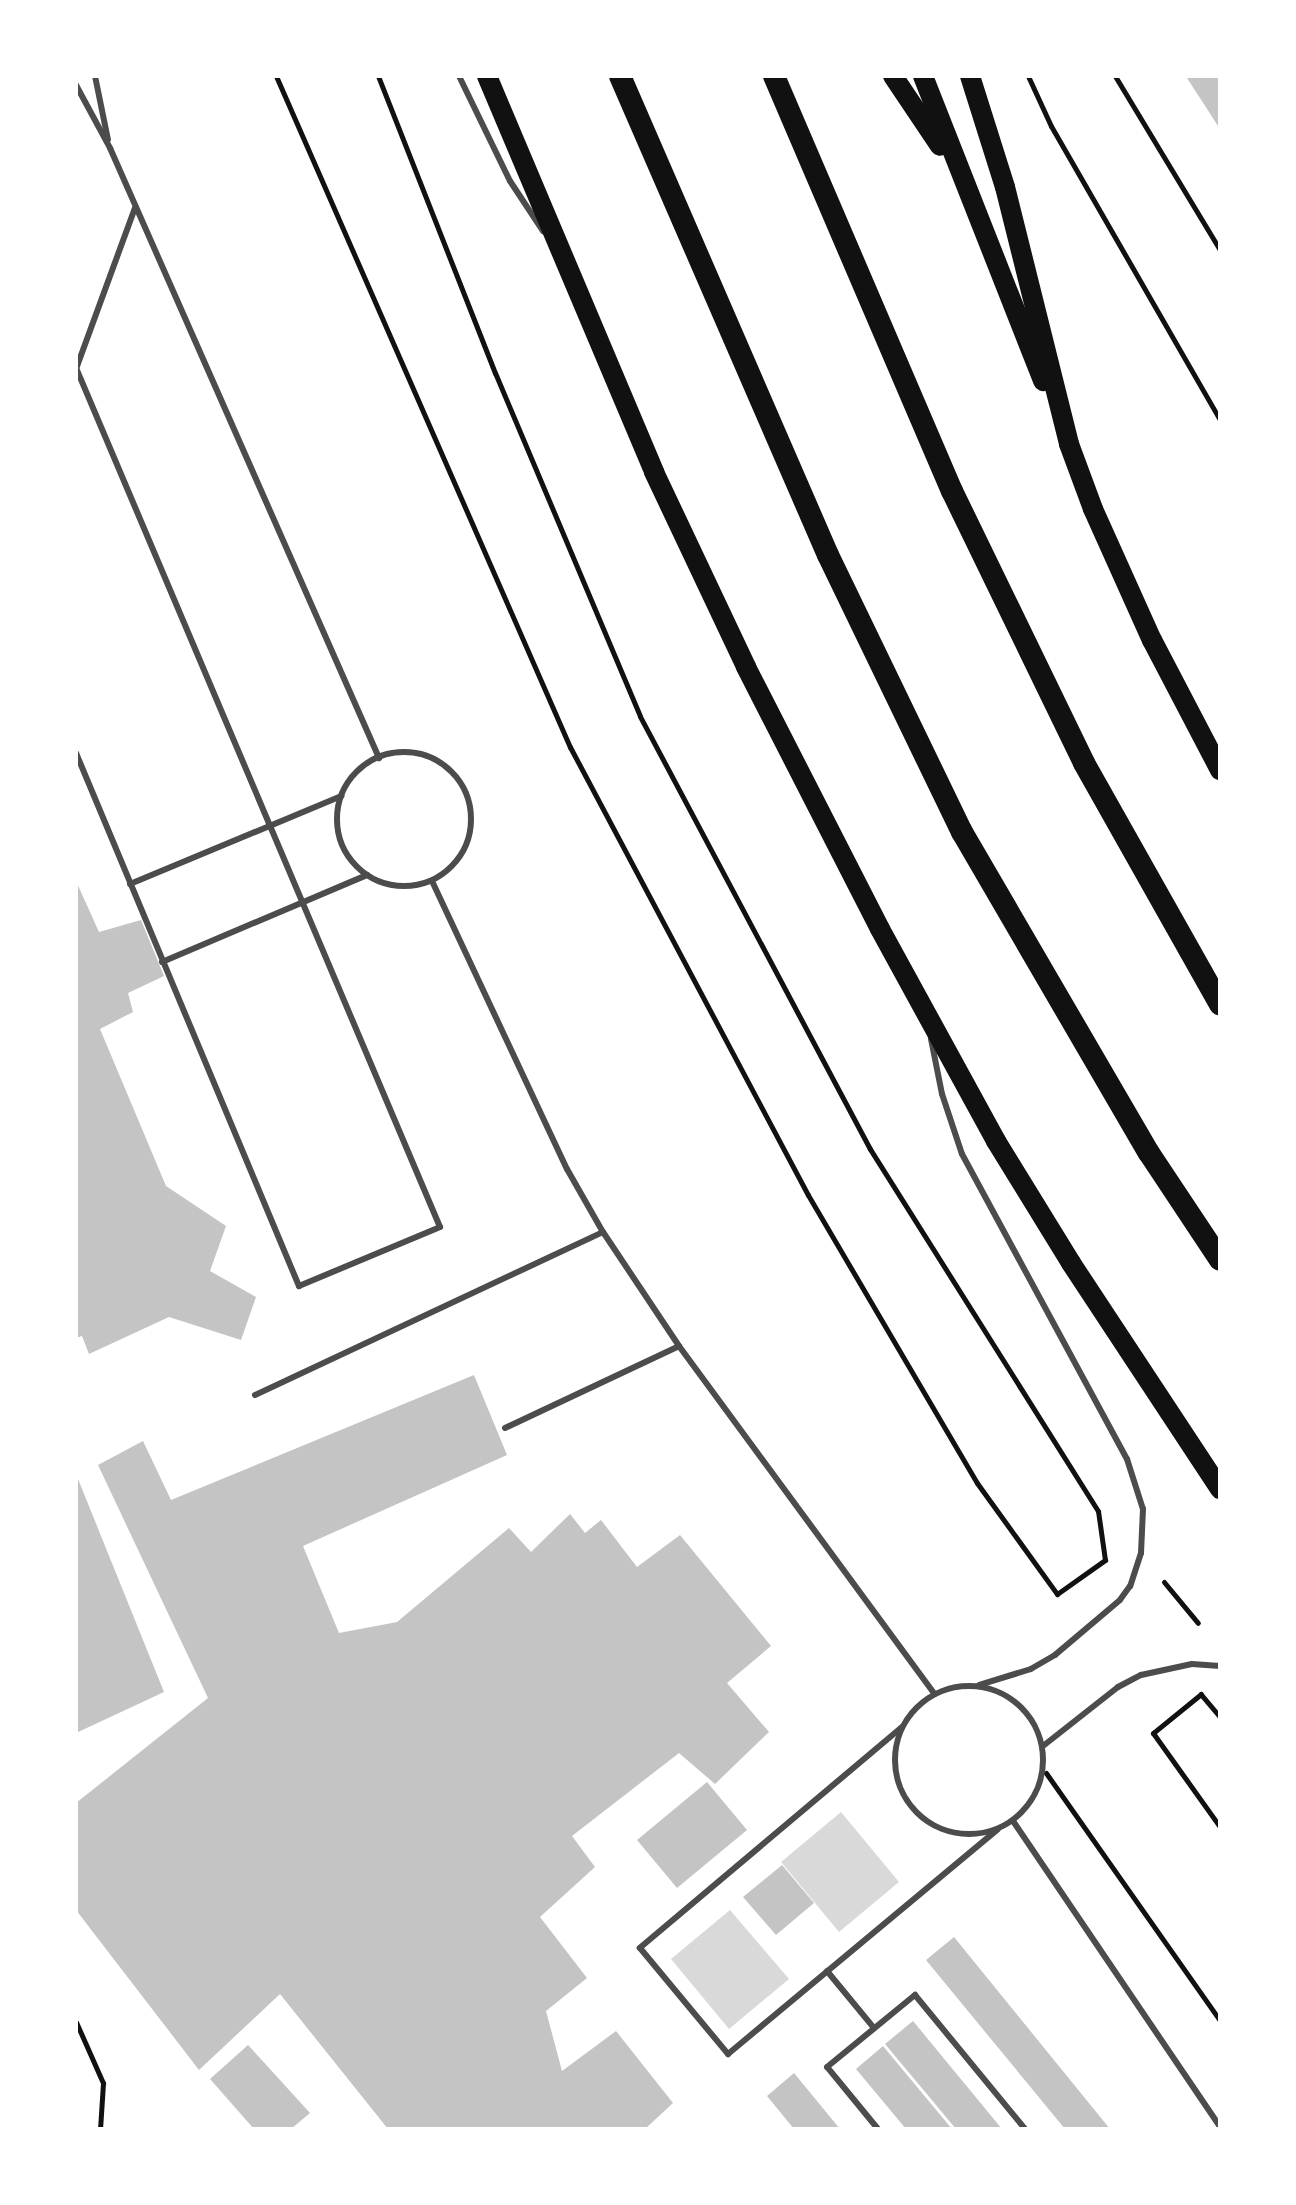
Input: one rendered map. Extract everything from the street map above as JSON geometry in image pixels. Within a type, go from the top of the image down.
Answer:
[{"type":"highway","points":[[620,76],[828,555],[962,832],[1149,1153],[1220,1260]]},
{"type":"highway","points":[[774,76],[952,491],[1084,763],[1220,1004]]},
{"type":"main road","points":[[487,76],[563,263],[654,472],[746,667],[926,1015],[1071,1263],[1220,1489]]},
{"type":"main road","points":[[893,76],[958,172]]},
{"type":"main road","points":[[923,76],[958,172],[1093,509],[1152,640],[1220,770]]},
{"type":"main road","points":[[970,76],[1005,187],[1069,444]]},
{"type":"lane","points":[[95,76],[110,148]]},
{"type":"lane","points":[[459,76],[510,181],[563,263]]},
{"type":"lane","points":[[76,85],[110,148],[379,758]]},
{"type":"lane","points":[[76,753],[299,1286],[440,1227],[76,369],[135,208]]},
{"type":"lane","points":[[411,752],[432,758],[450,770],[463,788],[470,809],[467,841],[450,869],[432,881],[410,886],[388,884],[367,875],[350,860],[341,840],[337,818],[341,796],[352,777],[379,758],[411,752]]},
{"type":"lane","points":[[130,884],[341,796]]},
{"type":"lane","points":[[162,962],[367,875]]},
{"type":"lane","points":[[432,881],[567,1169],[603,1232],[679,1346],[935,1694]]},
{"type":"lane","points":[[926,1015],[942,1094],[962,1154],[1127,1459],[1143,1509],[1141,1553],[1130,1586],[1120,1600],[1043,1662],[979,1685],[956,1687],[935,1694],[916,1708],[902,1727],[640,1948],[728,2054],[998,1829]]},
{"type":"lane","points":[[255,1395],[603,1232]]},
{"type":"lane","points":[[505,1428],[679,1346]]},
{"type":"lane","points":[[1043,1746],[1118,1687],[1141,1675],[1192,1664],[1220,1666]]},
{"type":"lane","points":[[902,1727],[895,1749],[895,1773],[903,1796],[918,1815],[937,1828],[960,1835],[984,1834],[1013,1821],[1037,1792],[1043,1769],[1043,1746],[1034,1723],[1020,1705],[979,1685]]},
{"type":"lane","points":[[1013,1821],[1220,2127]]},
{"type":"lane","points":[[827,1971],[874,2028]]},
{"type":"lane","points":[[878,2129],[827,2067],[915,1995],[1025,2129]]},
{"type":"path","points":[[276,76],[570,747],[808,1195],[977,1483],[1057,1594],[1105,1560],[1102,1531],[1090,1496],[870,1149],[640,716],[495,373],[378,76]]},
{"type":"path","points":[[1028,76],[1051,126],[1220,420]]},
{"type":"path","points":[[1115,76],[1220,250]]},
{"type":"path","points":[[1164,1582],[1198,1623]]},
{"type":"path","points":[[1220,1717],[1201,1694],[1153,1733],[1220,1827]]},
{"type":"path","points":[[1043,1769],[1220,2021]]},
{"type":"path","points":[[76,2022],[103,2083],[100,2129]]},
{"type":"shaded area","points":[[841,1812],[899,1882],[839,1932],[781,1862]]},
{"type":"shaded area","points":[[730,1910],[789,1979],[729,2029],[671,1959]]},
{"type":"building","points":[[1220,76],[1220,129],[1187,78]]},
{"type":"building","points":[[76,881],[99,932],[141,920],[164,976],[128,993],[133,1012],[100,1029],[166,1186],[226,1226],[210,1271],[256,1297],[241,1340],[169,1317],[89,1354],[82,1336],[76,1338]]},
{"type":"building","points":[[474,1375],[507,1455],[303,1546],[339,1633],[397,1622],[509,1528],[531,1552],[570,1514],[585,1533],[601,1520],[637,1567],[680,1535],[771,1646],[727,1683],[769,1732],[715,1784],[679,1753],[572,1836],[595,1867],[540,1917],[587,1978],[546,2011],[562,2071],[616,2031],[673,2103],[645,2129],[388,2129],[280,1994],[199,2070],[76,1910],[76,1803],[208,1698],[98,1465],[143,1441],[171,1500]]},
{"type":"building","points":[[76,1474],[164,1692],[76,1733]]},
{"type":"building","points":[[707,1782],[747,1830],[677,1888],[637,1840]]},
{"type":"building","points":[[782,1865],[814,1903],[776,1935],[743,1897]]},
{"type":"building","points":[[954,1937],[1110,2129],[1065,2129],[926,1960]]},
{"type":"building","points":[[913,2021],[1002,2129],[956,2129],[885,2044]]},
{"type":"building","points":[[248,2045],[310,2113],[291,2129],[254,2129],[210,2079]]},
{"type":"building","points":[[883,2046],[952,2129],[906,2129],[856,2069]]},
{"type":"building","points":[[794,2073],[840,2129],[794,2129],[767,2096]]}]
